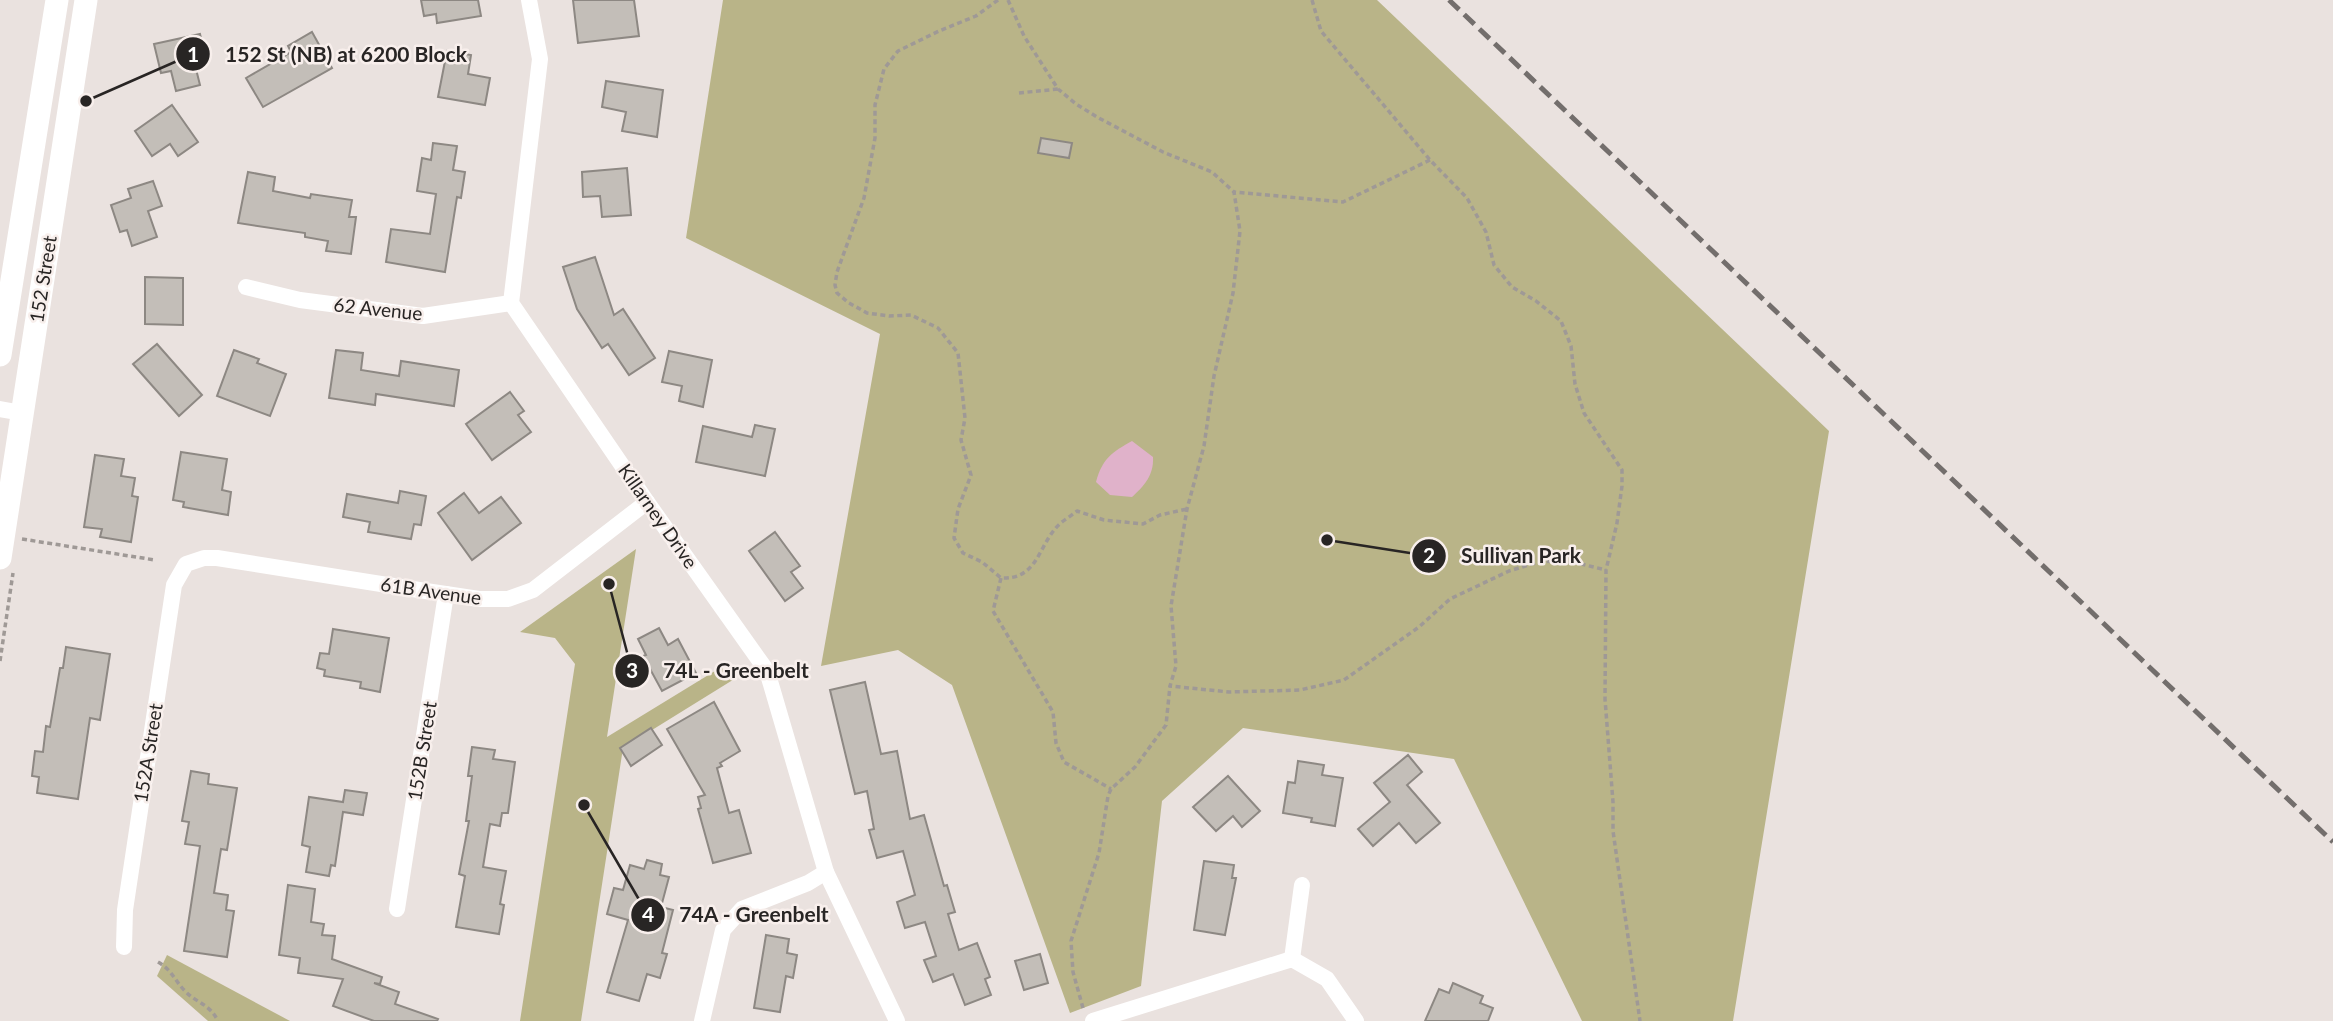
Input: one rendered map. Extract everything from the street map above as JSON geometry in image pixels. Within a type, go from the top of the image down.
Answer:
[{"type":"main road","name":"152 Street","points":[[0,355],[57,0]]},
{"type":"main road","name":"152 Street","points":[[7,562],[11,411],[86,0]]},
{"type":"street","points":[[511,303],[540,59],[529,0]]},
{"type":"street","name":"62 Avenue","points":[[246,287],[300,300],[423,316],[511,303]]},
{"type":"street","name":"Killarney Drive","points":[[511,303],[766,671],[826,872],[897,1021]]},
{"type":"street","name":"61B Avenue","points":[[186,564],[204,558],[217,558],[446,594],[508,599],[533,590],[647,502]]},
{"type":"street","name":"152A Street","points":[[124,947],[125,910],[174,585],[186,564]]},
{"type":"street","name":"152B Street","points":[[397,909],[446,594]]},
{"type":"street","points":[[702,1021],[723,930],[742,909],[808,883],[826,872]]},
{"type":"street","points":[[1292,959],[1302,885]]},
{"type":"street","points":[[1088,1014],[1292,959],[1326,979],[1356,1021]]},
{"type":"path","points":[[998,0],[976,16],[898,51],[884,69],[875,105],[875,138],[864,198],[837,272],[837,293],[867,313],[889,316],[911,314],[938,328],[958,353],[965,418],[961,440],[971,475],[958,509],[954,538],[963,553],[982,562],[1000,578],[1012,579],[1037,562],[1055,529],[1077,512],[1104,520],[1143,523],[1160,515],[1187,509]]},
{"type":"path","points":[[1008,0],[1024,36],[1058,89],[1097,117],[1163,152],[1212,172],[1234,192],[1343,202],[1430,160]]},
{"type":"path","points":[[1312,0],[1321,31],[1430,160],[1467,198],[1486,232],[1494,265],[1512,287],[1536,301],[1561,321],[1572,346],[1575,384],[1584,414],[1622,470],[1617,523],[1606,569],[1605,699],[1613,831],[1640,1021]]},
{"type":"path","points":[[1019,93],[1058,89]]},
{"type":"path","points":[[1088,1014],[1073,972],[1071,941],[1099,853],[1111,789],[1135,767],[1166,725],[1170,686],[1176,666],[1171,606],[1187,509],[1204,446],[1214,376],[1233,293],[1240,231],[1234,192]]},
{"type":"path","points":[[18,538],[155,560]]},
{"type":"path","points":[[1170,686],[1229,692],[1300,690],[1344,680],[1408,635],[1450,599],[1508,571],[1542,561],[1577,563],[1606,569]]},
{"type":"path","points":[[0,662],[7,562]]},
{"type":"path","points":[[1000,578],[993,611],[1053,712],[1055,743],[1064,762],[1111,789]]},
{"type":"path","points":[[158,962],[169,969],[186,992],[212,1011],[218,1021]]},
{"type":"shaded area","points":[[723,0],[1377,0],[1829,431],[1733,1021],[1582,1021],[1454,759],[1243,728],[1162,801],[1141,986],[1070,1013],[952,685],[898,650],[821,666],[880,334],[686,238]]},
{"type":"shaded area","points":[[1132,441],[1153,457],[1150,475],[1132,497],[1110,495],[1096,482],[1098,474],[1109,457]]},
{"type":"shaded area","points":[[636,549],[607,737],[728,663],[736,678],[623,748],[581,1021],[520,1021],[575,664],[555,638],[520,632]]},
{"type":"shaded area","points":[[167,955],[290,1021],[208,1021],[157,976]]},
{"type":"building","points":[[421,0],[478,0],[481,16],[437,23],[436,14],[424,16]]},
{"type":"building","points":[[573,0],[634,0],[639,36],[578,43]]},
{"type":"building","points":[[312,32],[332,68],[263,107],[246,78],[291,52],[288,46]]},
{"type":"building","points":[[200,34],[205,54],[193,57],[200,85],[176,91],[171,71],[161,73],[154,44]]},
{"type":"building","points":[[447,51],[471,55],[468,74],[490,78],[485,105],[438,97]]},
{"type":"building","points":[[606,81],[663,90],[657,137],[622,131],[626,112],[602,107]]},
{"type":"building","points":[[172,105],[198,142],[178,156],[170,144],[152,156],[135,131]]},
{"type":"building","points":[[1041,138],[1072,143],[1069,158],[1038,153]]},
{"type":"building","points":[[433,143],[457,146],[453,170],[465,172],[461,198],[457,197],[445,272],[386,262],[391,229],[430,234],[436,194],[417,191],[422,158],[431,160]]},
{"type":"building","points":[[627,168],[631,215],[602,217],[600,196],[583,197],[582,172]]},
{"type":"building","points":[[248,172],[275,177],[273,191],[310,198],[311,194],[352,200],[349,217],[356,217],[351,254],[326,251],[328,241],[305,237],[305,233],[238,223]]},
{"type":"building","points":[[153,181],[162,206],[148,211],[157,237],[132,246],[127,230],[120,232],[111,205],[131,198],[128,189]]},
{"type":"building","points":[[595,257],[614,315],[623,309],[655,358],[629,375],[608,344],[602,348],[577,309],[563,267]]},
{"type":"building","points":[[145,277],[183,278],[183,325],[145,324]]},
{"type":"building","points":[[157,344],[202,395],[179,416],[133,364]]},
{"type":"building","points":[[234,350],[259,359],[257,363],[286,374],[270,416],[217,396]]},
{"type":"building","points":[[336,350],[363,353],[361,370],[399,376],[401,361],[459,370],[454,406],[376,394],[375,405],[329,398]]},
{"type":"building","points":[[669,351],[712,360],[703,407],[679,401],[682,386],[662,382]]},
{"type":"building","points":[[510,392],[524,411],[518,415],[531,432],[492,460],[466,424]]},
{"type":"building","points":[[755,425],[775,429],[765,476],[696,462],[703,426],[752,437]]},
{"type":"building","points":[[181,452],[227,459],[222,490],[231,492],[228,515],[183,507],[184,502],[173,500]]},
{"type":"building","points":[[95,455],[124,459],[121,476],[135,478],[132,496],[138,497],[131,542],[100,537],[102,529],[84,527]]},
{"type":"building","points":[[400,491],[426,496],[421,525],[414,524],[411,539],[368,532],[370,522],[343,517],[347,494],[398,503]]},
{"type":"building","points":[[464,493],[479,513],[501,497],[521,523],[472,560],[438,513]]},
{"type":"building","points":[[775,532],[800,566],[791,572],[803,588],[785,601],[749,551]]},
{"type":"building","points":[[659,628],[668,645],[678,639],[696,673],[662,691],[643,656],[646,655],[638,639]]},
{"type":"building","points":[[333,629],[389,638],[380,692],[360,688],[361,682],[324,676],[325,670],[317,668],[320,653],[329,654]]},
{"type":"building","points":[[66,647],[110,654],[100,720],[90,718],[78,799],[37,793],[39,777],[32,776],[35,751],[43,752],[46,726],[50,727]]},
{"type":"building","points":[[865,682],[881,754],[897,751],[910,819],[924,815],[944,886],[947,885],[955,912],[948,914],[959,950],[977,943],[990,977],[985,979],[991,995],[965,1005],[953,974],[933,982],[924,960],[936,956],[925,922],[905,928],[897,902],[915,895],[903,851],[877,858],[869,830],[874,829],[867,791],[855,794],[830,690]]},
{"type":"building","points":[[714,702],[740,751],[720,763],[722,766],[717,768],[729,813],[739,810],[751,853],[713,863],[698,809],[701,808],[698,797],[705,795],[667,729]]},
{"type":"building","points":[[651,728],[662,745],[631,766],[620,748]]},
{"type":"building","points":[[472,747],[495,750],[493,759],[515,762],[508,813],[502,813],[500,826],[490,824],[483,867],[506,871],[500,904],[504,905],[499,934],[456,927],[465,876],[459,874],[469,821],[466,821],[472,776],[468,776]]},
{"type":"building","points":[[1408,755],[1422,772],[1407,785],[1440,823],[1416,843],[1399,823],[1373,846],[1358,829],[1390,802],[1374,783]]},
{"type":"building","points":[[1298,761],[1324,765],[1322,775],[1343,778],[1335,826],[1311,822],[1312,818],[1283,813],[1288,782],[1295,783]]},
{"type":"building","points":[[191,771],[209,774],[208,784],[237,788],[227,850],[221,849],[214,893],[228,895],[226,910],[234,911],[227,957],[184,951],[200,846],[185,844],[189,822],[182,821]]},
{"type":"building","points":[[1228,776],[1260,811],[1242,827],[1233,816],[1216,831],[1193,807]]},
{"type":"building","points":[[345,790],[367,793],[363,815],[343,812],[335,866],[331,865],[329,876],[306,872],[310,847],[302,845],[309,797],[343,802]]},
{"type":"building","points":[[647,860],[662,864],[660,875],[669,877],[661,907],[673,910],[662,953],[667,954],[660,978],[647,974],[639,1001],[607,992],[628,920],[607,914],[614,888],[623,890],[630,865],[644,869]]},
{"type":"building","points":[[1204,861],[1234,865],[1232,878],[1236,878],[1225,935],[1194,930]]},
{"type":"building","points":[[288,885],[315,889],[311,922],[324,924],[322,935],[335,936],[332,959],[382,977],[380,984],[374,983],[399,992],[395,1004],[438,1019],[437,1021],[374,1021],[333,1006],[343,979],[298,973],[300,958],[279,955]]},
{"type":"building","points":[[766,935],[789,939],[787,953],[797,955],[793,978],[786,976],[780,1012],[754,1008]]},
{"type":"building","points":[[1040,954],[1048,983],[1024,990],[1015,961]]},
{"type":"building","points":[[1453,983],[1483,996],[1480,1003],[1493,1008],[1488,1021],[1425,1021],[1439,989],[1449,993]]},
{"type":"railway","points":[[1449,0],[2333,842]]},
{"type":"place","name":"152 St (NB) at 6200 Block","points":[[86,101]]},
{"type":"place","name":"Sullivan Park","points":[[1327,540]]},
{"type":"place","name":"74L - Greenbelt","points":[[609,584]]},
{"type":"place","name":"74A - Greenbelt","points":[[584,805]]}]
